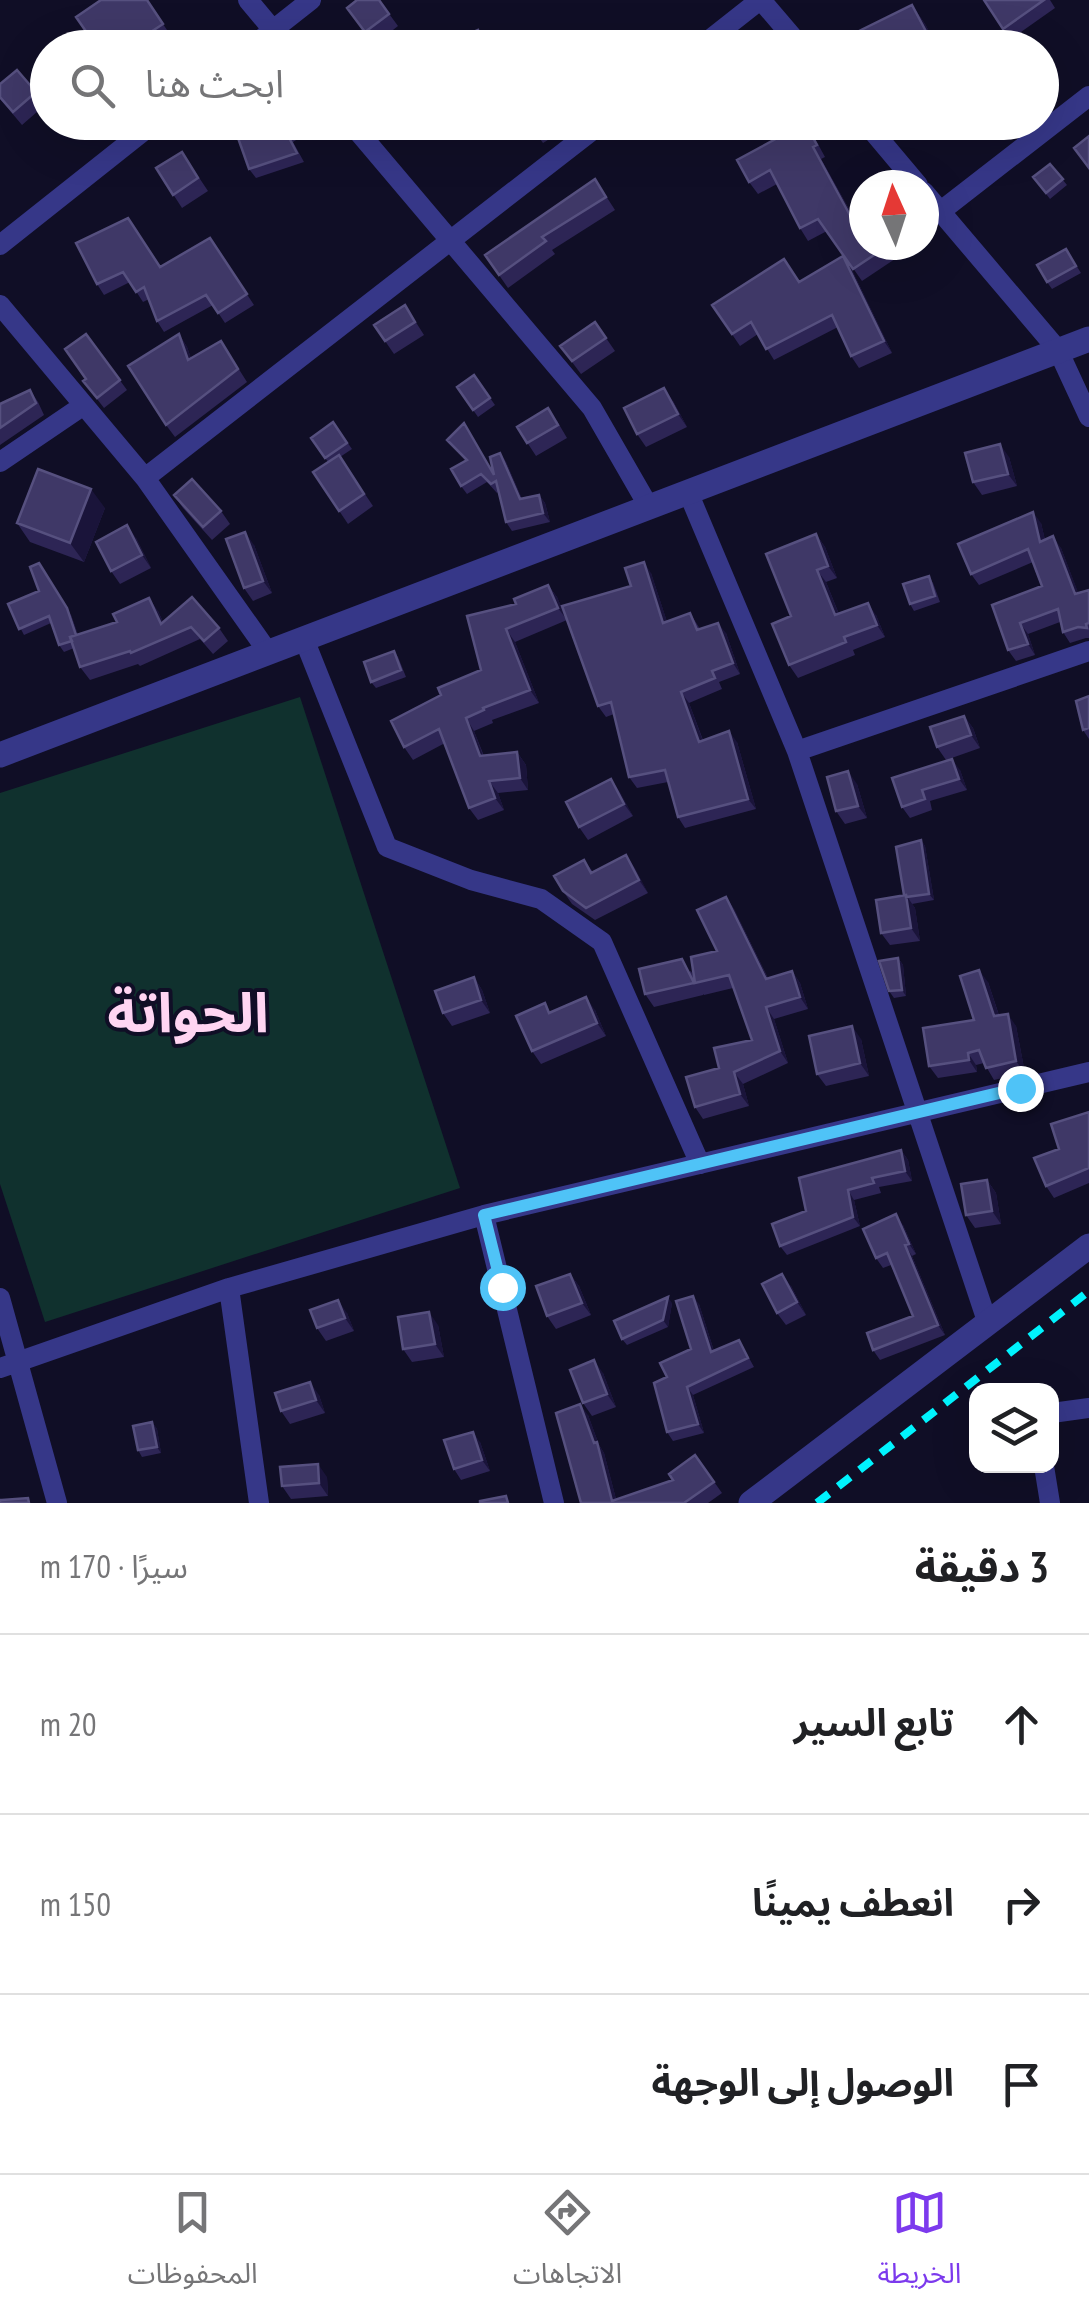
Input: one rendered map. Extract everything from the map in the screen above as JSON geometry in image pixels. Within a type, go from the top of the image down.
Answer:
[{"type":"street","points":[[248,0],[273,30],[311,0]]},
{"type":"street","points":[[722,30],[761,0],[787,30]]},
{"type":"street","points":[[1059,120],[1089,96]]},
{"type":"street","points":[[0,245],[132,140]]},
{"type":"street","points":[[365,140],[592,408],[649,507]]},
{"type":"street","points":[[145,478],[579,140]]},
{"type":"street","points":[[880,140],[905,170]]},
{"type":"street","points":[[941,212],[1033,140]]},
{"type":"street","points":[[939,210],[1058,350],[1089,416]]},
{"type":"street","points":[[0,306],[145,478],[268,652]]},
{"type":"street","points":[[0,755],[1089,338]]},
{"type":"street","points":[[0,462],[84,406]]},
{"type":"street","points":[[688,492],[797,751],[988,1324]]},
{"type":"street","points":[[304,639],[387,847],[471,880],[541,898],[602,942],[700,1164]]},
{"type":"street","points":[[797,751],[1089,652]]},
{"type":"street","points":[[10,1364],[230,1288],[484,1215],[1089,1072]]},
{"type":"street","points":[[484,1215],[554,1503]]},
{"type":"street","points":[[750,1503],[1089,1246]]},
{"type":"street","points":[[230,1288],[260,1503]]},
{"type":"street","points":[[0,1298],[10,1364],[58,1503]]},
{"type":"street","points":[[1059,1412],[1089,1408]]},
{"type":"street","points":[[1045,1473],[1050,1503]]},
{"type":"green space","points":[[300,697],[460,1188],[45,1322],[0,1184],[0,793]]},
{"type":"building","points":[[101,0],[147,0],[163,24],[154,30],[85,30],[76,17]]},
{"type":"building","points":[[357,0],[379,0],[389,14],[364,30],[347,8]]},
{"type":"building","points":[[984,0],[1044,0],[1003,29]]},
{"type":"building","points":[[912,5],[925,30],[861,30]]},
{"type":"building","points":[[17,70],[30,85],[30,97],[13,112],[0,97],[0,84]]},
{"type":"building","points":[[1089,136],[1089,168],[1074,148]]},
{"type":"building","points":[[239,140],[290,140],[297,153],[249,169]]},
{"type":"building","points":[[774,140],[814,140],[817,145],[813,147],[849,213],[849,260],[866,260],[853,269],[818,219],[800,228],[770,170],[749,182],[737,160]]},
{"type":"building","points":[[182,152],[198,178],[173,195],[156,168]]},
{"type":"building","points":[[1050,164],[1063,179],[1046,193],[1033,177]]},
{"type":"building","points":[[595,179],[606,197],[542,237],[546,241],[499,275],[485,255]]},
{"type":"building","points":[[128,218],[160,267],[210,238],[247,294],[218,313],[206,295],[157,321],[144,287],[136,292],[123,272],[97,284],[76,243]]},
{"type":"building","points":[[1066,249],[1076,266],[1047,282],[1037,265]]},
{"type":"building","points":[[843,256],[884,341],[851,356],[832,315],[766,349],[751,322],[732,334],[712,305],[784,259],[799,282]]},
{"type":"building","points":[[405,305],[415,322],[385,341],[374,325]]},
{"type":"building","points":[[595,322],[606,338],[572,361],[560,346]]},
{"type":"building","points":[[86,334],[120,380],[97,398],[65,349]]},
{"type":"building","points":[[179,334],[188,360],[221,341],[238,369],[166,425],[128,366]]},
{"type":"building","points":[[474,375],[490,398],[473,410],[457,387]]},
{"type":"building","points":[[664,388],[678,414],[637,434],[624,408]]},
{"type":"building","points":[[30,390],[36,403],[0,428],[0,404]]},
{"type":"building","points":[[548,408],[558,425],[527,443],[517,427]]},
{"type":"building","points":[[333,422],[347,443],[325,458],[311,438]]},
{"type":"building","points":[[464,423],[494,475],[490,457],[500,453],[520,499],[539,495],[543,513],[506,522],[496,481],[491,484],[481,474],[461,486],[451,469],[467,460],[447,440]]},
{"type":"building","points":[[1000,444],[1008,474],[973,482],[965,453]]},
{"type":"building","points":[[339,455],[364,494],[339,511],[313,472]]},
{"type":"building","points":[[38,469],[91,489],[70,543],[17,523]]},
{"type":"building","points":[[192,479],[221,511],[203,527],[174,495]]},
{"type":"building","points":[[1033,512],[1040,542],[1053,536],[1075,594],[1089,590],[1089,623],[1087,628],[1063,632],[1058,609],[1020,623],[1028,644],[1008,650],[992,605],[1042,586],[1028,549],[971,574],[958,544]]},
{"type":"building","points":[[127,525],[142,555],[111,571],[96,542]]},
{"type":"building","points":[[245,532],[263,581],[244,588],[226,539]]},
{"type":"building","points":[[816,534],[828,566],[817,570],[835,615],[868,603],[877,625],[789,665],[772,624],[791,616],[766,554]]},
{"type":"building","points":[[644,562],[663,623],[690,613],[697,630],[718,623],[733,663],[712,671],[715,678],[681,692],[699,742],[729,731],[748,799],[678,817],[665,770],[629,777],[611,702],[598,706],[562,606],[631,586],[625,568]]},
{"type":"building","points":[[39,563],[67,608],[76,635],[70,637],[72,641],[59,645],[49,616],[19,629],[8,604],[39,591],[30,567]]},
{"type":"building","points":[[929,576],[935,596],[910,604],[903,584]]},
{"type":"building","points":[[548,585],[558,608],[506,629],[530,690],[466,718],[480,756],[517,752],[520,778],[489,781],[495,798],[469,808],[439,729],[404,747],[391,721],[441,695],[438,688],[481,670],[467,616],[516,604],[514,599]]},
{"type":"building","points":[[192,597],[219,628],[204,641],[191,627],[131,653],[80,667],[70,637],[117,622],[113,614],[149,598],[161,624]]},
{"type":"building","points":[[394,651],[401,670],[371,682],[364,662]]},
{"type":"building","points":[[1089,696],[1089,728],[1083,730],[1076,701]]},
{"type":"building","points":[[964,716],[971,735],[937,747],[930,727]]},
{"type":"building","points":[[952,759],[959,779],[922,790],[925,799],[902,807],[892,778]]},
{"type":"building","points":[[848,771],[858,806],[836,811],[827,777]]},
{"type":"building","points":[[611,779],[624,804],[579,827],[566,802]]},
{"type":"building","points":[[921,840],[929,894],[906,897],[896,847]]},
{"type":"building","points":[[626,855],[639,880],[586,908],[563,891],[554,876],[584,860],[591,873]]},
{"type":"building","points":[[906,895],[911,928],[881,933],[876,900]]},
{"type":"building","points":[[726,897],[766,979],[792,971],[800,997],[766,1007],[780,1051],[734,1072],[740,1094],[695,1107],[686,1077],[719,1068],[714,1048],[752,1040],[729,975],[695,983],[691,957],[717,951],[697,910]]},
{"type":"building","points":[[898,958],[902,990],[889,991],[879,961]]},
{"type":"building","points":[[682,959],[694,983],[645,994],[639,969]]},
{"type":"building","points":[[979,970],[994,1016],[1008,1014],[1016,1061],[986,1068],[979,1050],[968,1053],[969,1060],[929,1066],[923,1028],[974,1020],[960,976]]},
{"type":"building","points":[[474,977],[481,1000],[443,1013],[435,991]]},
{"type":"building","points":[[586,997],[597,1023],[532,1051],[516,1016],[545,1003],[549,1013]]},
{"type":"building","points":[[852,1026],[860,1063],[817,1074],[809,1036]]},
{"type":"building","points":[[1089,1112],[1089,1168],[1046,1186],[1034,1158],[1059,1149],[1051,1124]]},
{"type":"building","points":[[901,1150],[905,1171],[872,1178],[874,1183],[848,1190],[853,1217],[780,1246],[772,1224],[806,1211],[799,1178]]},
{"type":"building","points":[[987,1180],[992,1211],[966,1215],[961,1184]]},
{"type":"building","points":[[896,1214],[938,1325],[873,1350],[867,1333],[913,1316],[887,1253],[876,1258],[863,1229]]},
{"type":"building","points":[[570,1274],[582,1303],[547,1316],[536,1286]]},
{"type":"building","points":[[782,1274],[797,1302],[777,1313],[762,1284]]},
{"type":"building","points":[[693,1296],[711,1352],[739,1340],[748,1358],[687,1387],[698,1424],[667,1432],[654,1383],[667,1377],[660,1363],[691,1349],[676,1301]]},
{"type":"building","points":[[668,1297],[663,1320],[622,1339],[614,1321]]},
{"type":"building","points":[[338,1300],[345,1318],[317,1328],[310,1310]]},
{"type":"building","points":[[429,1312],[435,1344],[403,1349],[398,1317]]},
{"type":"building","points":[[594,1360],[607,1394],[583,1403],[570,1370]]},
{"type":"building","points":[[310,1382],[316,1400],[281,1411],[275,1393]]},
{"type":"building","points":[[580,1404],[594,1443],[597,1442],[612,1501],[673,1480],[669,1474],[695,1455],[714,1482],[684,1503],[581,1503],[556,1413]]},
{"type":"building","points":[[152,1422],[157,1447],[138,1450],[133,1426]]},
{"type":"building","points":[[473,1432],[482,1460],[454,1469],[444,1440]]},
{"type":"building","points":[[318,1464],[319,1483],[282,1486],[280,1467]]},
{"type":"building","points":[[506,1496],[508,1503],[480,1503],[480,1501]]},
{"type":"building","points":[[28,1498],[29,1503],[0,1503],[0,1500]]},
{"type":"railway","points":[[817,1503],[1089,1291]]},
{"type":"district","name":"الحواتة","points":[[188,1013]]},
{"type":"route","points":[[502,1287],[484,1215],[1020,1088]]}]
